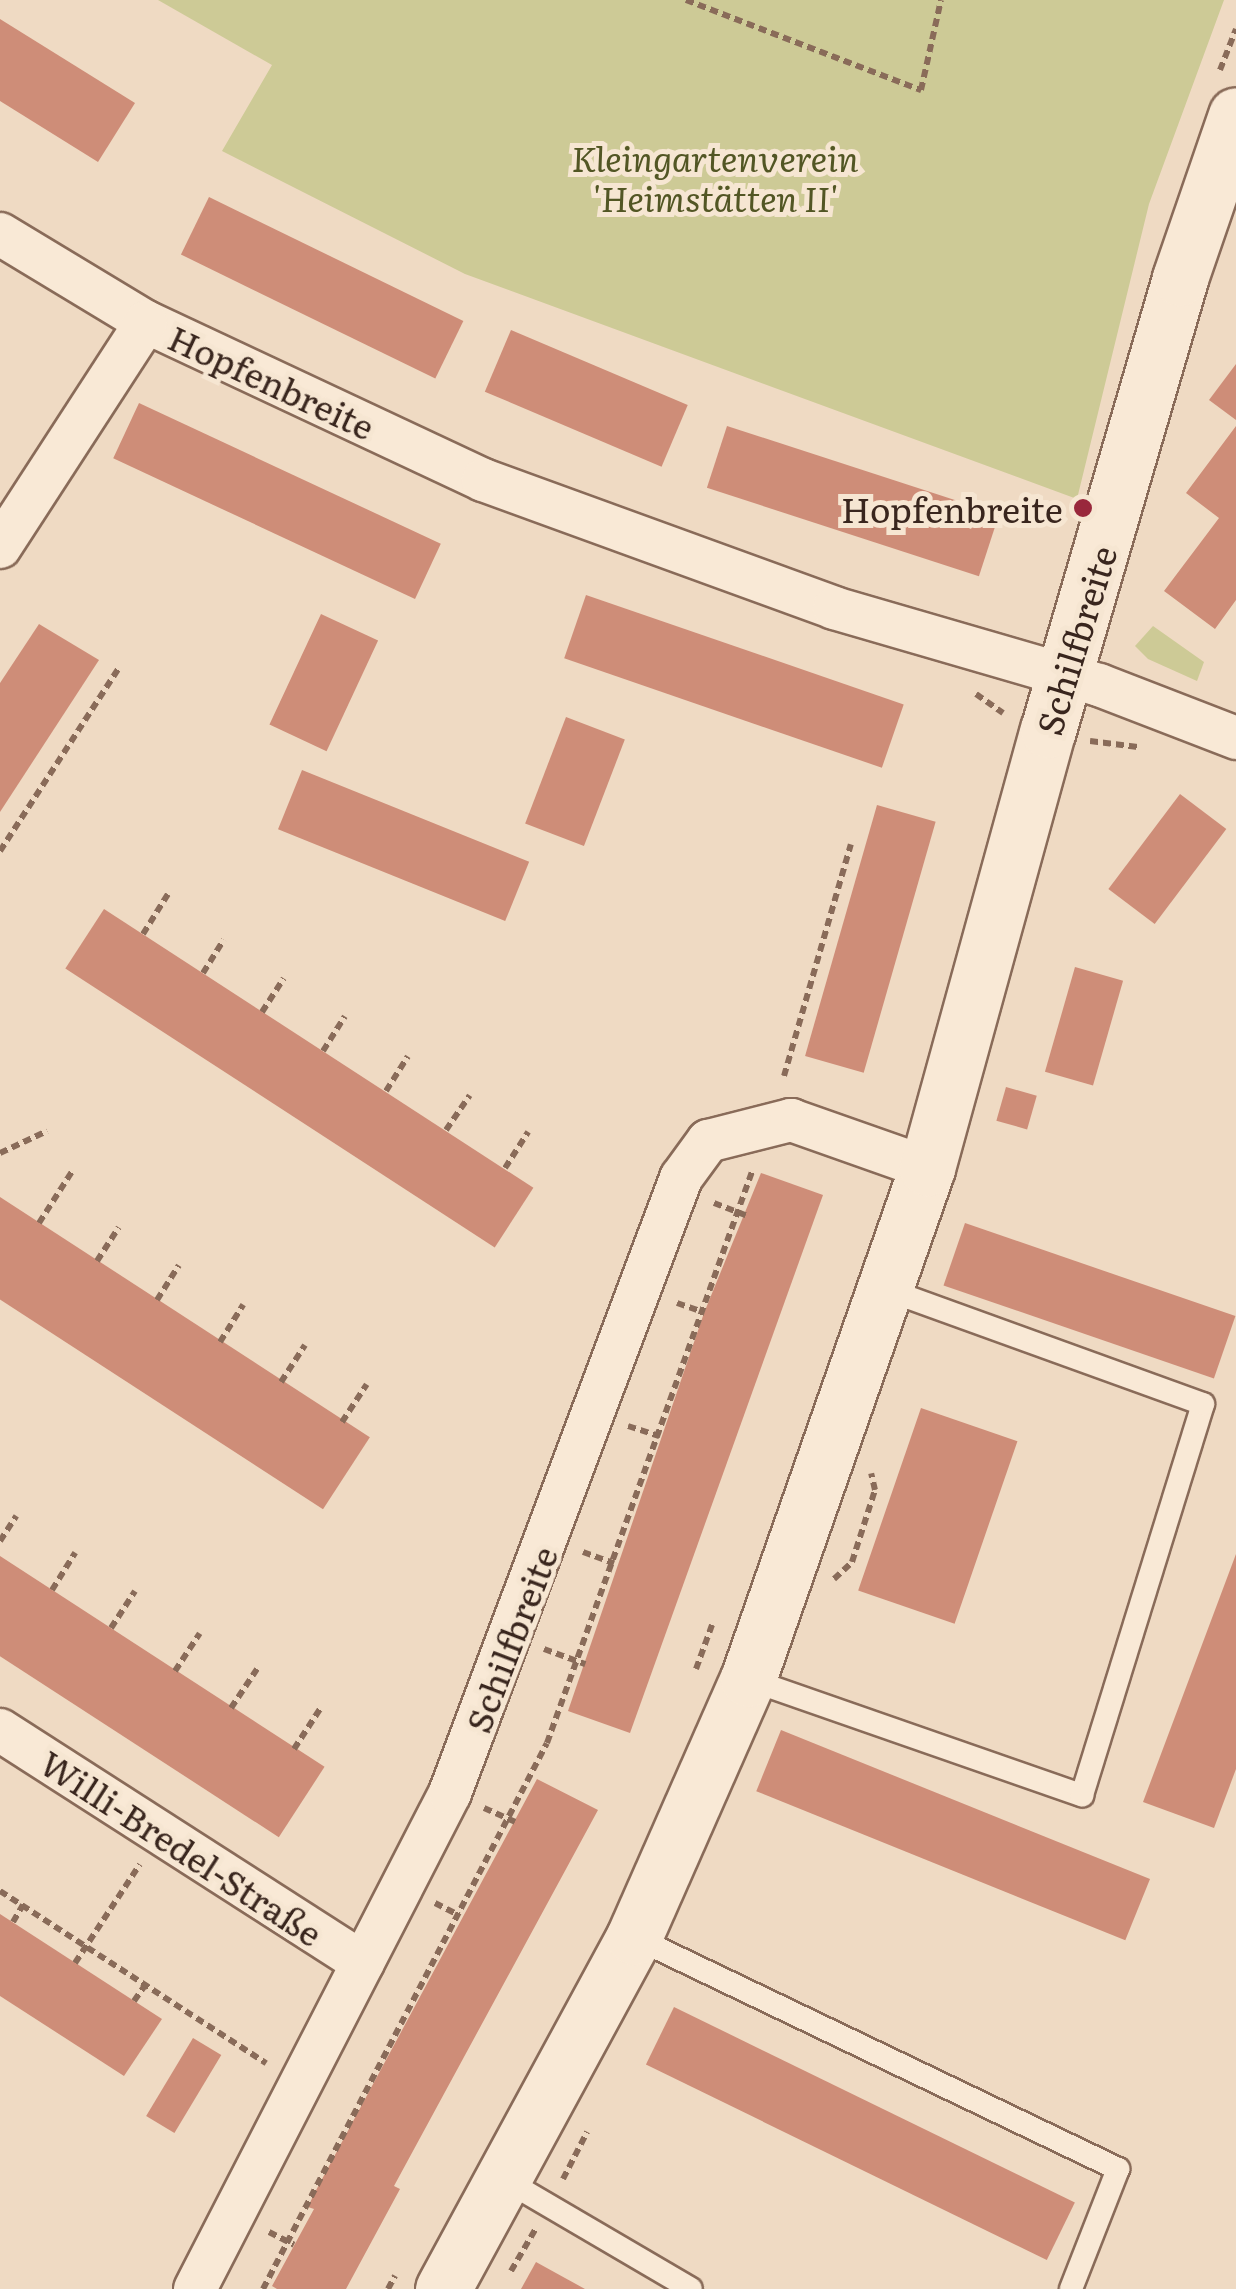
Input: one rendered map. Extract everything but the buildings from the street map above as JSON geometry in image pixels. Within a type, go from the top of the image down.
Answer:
[{"type":"main road","name":"Schilfbreite","points":[[424,2274],[507,2181],[634,1937],[748,1678],[927,1168],[1180,278],[1236,115]]},
{"type":"street","name":"Hopfenbreite","points":[[0,234],[146,322],[533,500],[834,608],[1066,676],[1236,738]]},
{"type":"street","points":[[0,547],[146,322]]},
{"type":"street","name":"Schilfbreite","points":[[195,2289],[450,1792],[563,1505],[662,1216],[708,1141],[791,1120],[927,1168]]},
{"type":"street","name":"Willi-Bredel-Straße","points":[[0,1730],[364,1964]]},
{"type":"lane","points":[[748,1678],[1082,1795],[1203,1404],[886,1289]]},
{"type":"lane","points":[[634,1937],[1118,2169],[1070,2289]]},
{"type":"lane","points":[[507,2181],[691,2289]]},
{"type":"path","points":[[686,0],[921,90],[941,0]]},
{"type":"path","points":[[0,851],[118,669]]},
{"type":"path","name":"Schilfbreite","points":[[1013,705],[1013,720]]},
{"type":"path","points":[[784,1076],[851,844]]},
{"type":"path","points":[[845,864],[858,868]]},
{"type":"path","points":[[142,934],[168,894]]},
{"type":"path","points":[[203,973],[224,940]]},
{"type":"path","points":[[262,1012],[284,978]]},
{"type":"path","points":[[810,988],[822,991]]},
{"type":"path","points":[[323,1051],[345,1016]]},
{"type":"path","points":[[386,1091],[408,1056]]},
{"type":"path","points":[[446,1130],[470,1096]]},
{"type":"path","points":[[263,2289],[291,2244],[511,1821],[547,1743],[581,1662],[703,1312],[742,1214],[769,1126]]},
{"type":"path","points":[[0,1152],[47,1130]]},
{"type":"path","points":[[504,1168],[528,1132]]},
{"type":"path","points":[[39,1223],[73,1170]]},
{"type":"path","points":[[701,1198],[742,1214]]},
{"type":"path","points":[[97,1261],[118,1227]]},
{"type":"path","points":[[157,1300],[179,1265]]},
{"type":"path","points":[[664,1299],[703,1312]]},
{"type":"path","points":[[220,1342],[243,1306]]},
{"type":"path","points":[[280,1382],[304,1345]]},
{"type":"path","points":[[342,1422],[367,1384]]},
{"type":"path","points":[[620,1423],[659,1436]]},
{"type":"path","points":[[0,1540],[16,1516]]},
{"type":"path","points":[[575,1549],[614,1563]]},
{"type":"path","points":[[52,1590],[76,1554]]},
{"type":"path","points":[[111,1628],[135,1592]]},
{"type":"path","points":[[689,1688],[716,1614]]},
{"type":"path","points":[[175,1671],[200,1633]]},
{"type":"path","points":[[538,1647],[581,1662]]},
{"type":"path","points":[[231,1708],[257,1669]]},
{"type":"path","points":[[294,1750],[320,1709]]},
{"type":"path","points":[[476,1805],[511,1821]]},
{"type":"path","points":[[76,1963],[160,1833]]},
{"type":"path","points":[[0,1890],[301,2085]]},
{"type":"path","points":[[427,1899],[459,1915]]},
{"type":"path","points":[[13,1922],[23,1906]]},
{"type":"path","points":[[134,2001],[145,1984]]},
{"type":"path","points":[[383,2024],[399,2031]]},
{"type":"path","points":[[257,2226],[291,2244]]},
{"type":"path","points":[[388,2289],[424,2274]]},
{"type":"green space","name":"Kleingartenverein 'Heimstätten II'","points":[[158,0],[1224,0],[1149,204],[1077,499],[465,274],[222,151],[272,65]]},
{"type":"green space","points":[[1153,626],[1204,662],[1197,681],[1148,659],[1135,646]]},
{"type":"place","name":"Hopfenbreite","points":[[1083,508]]}]
